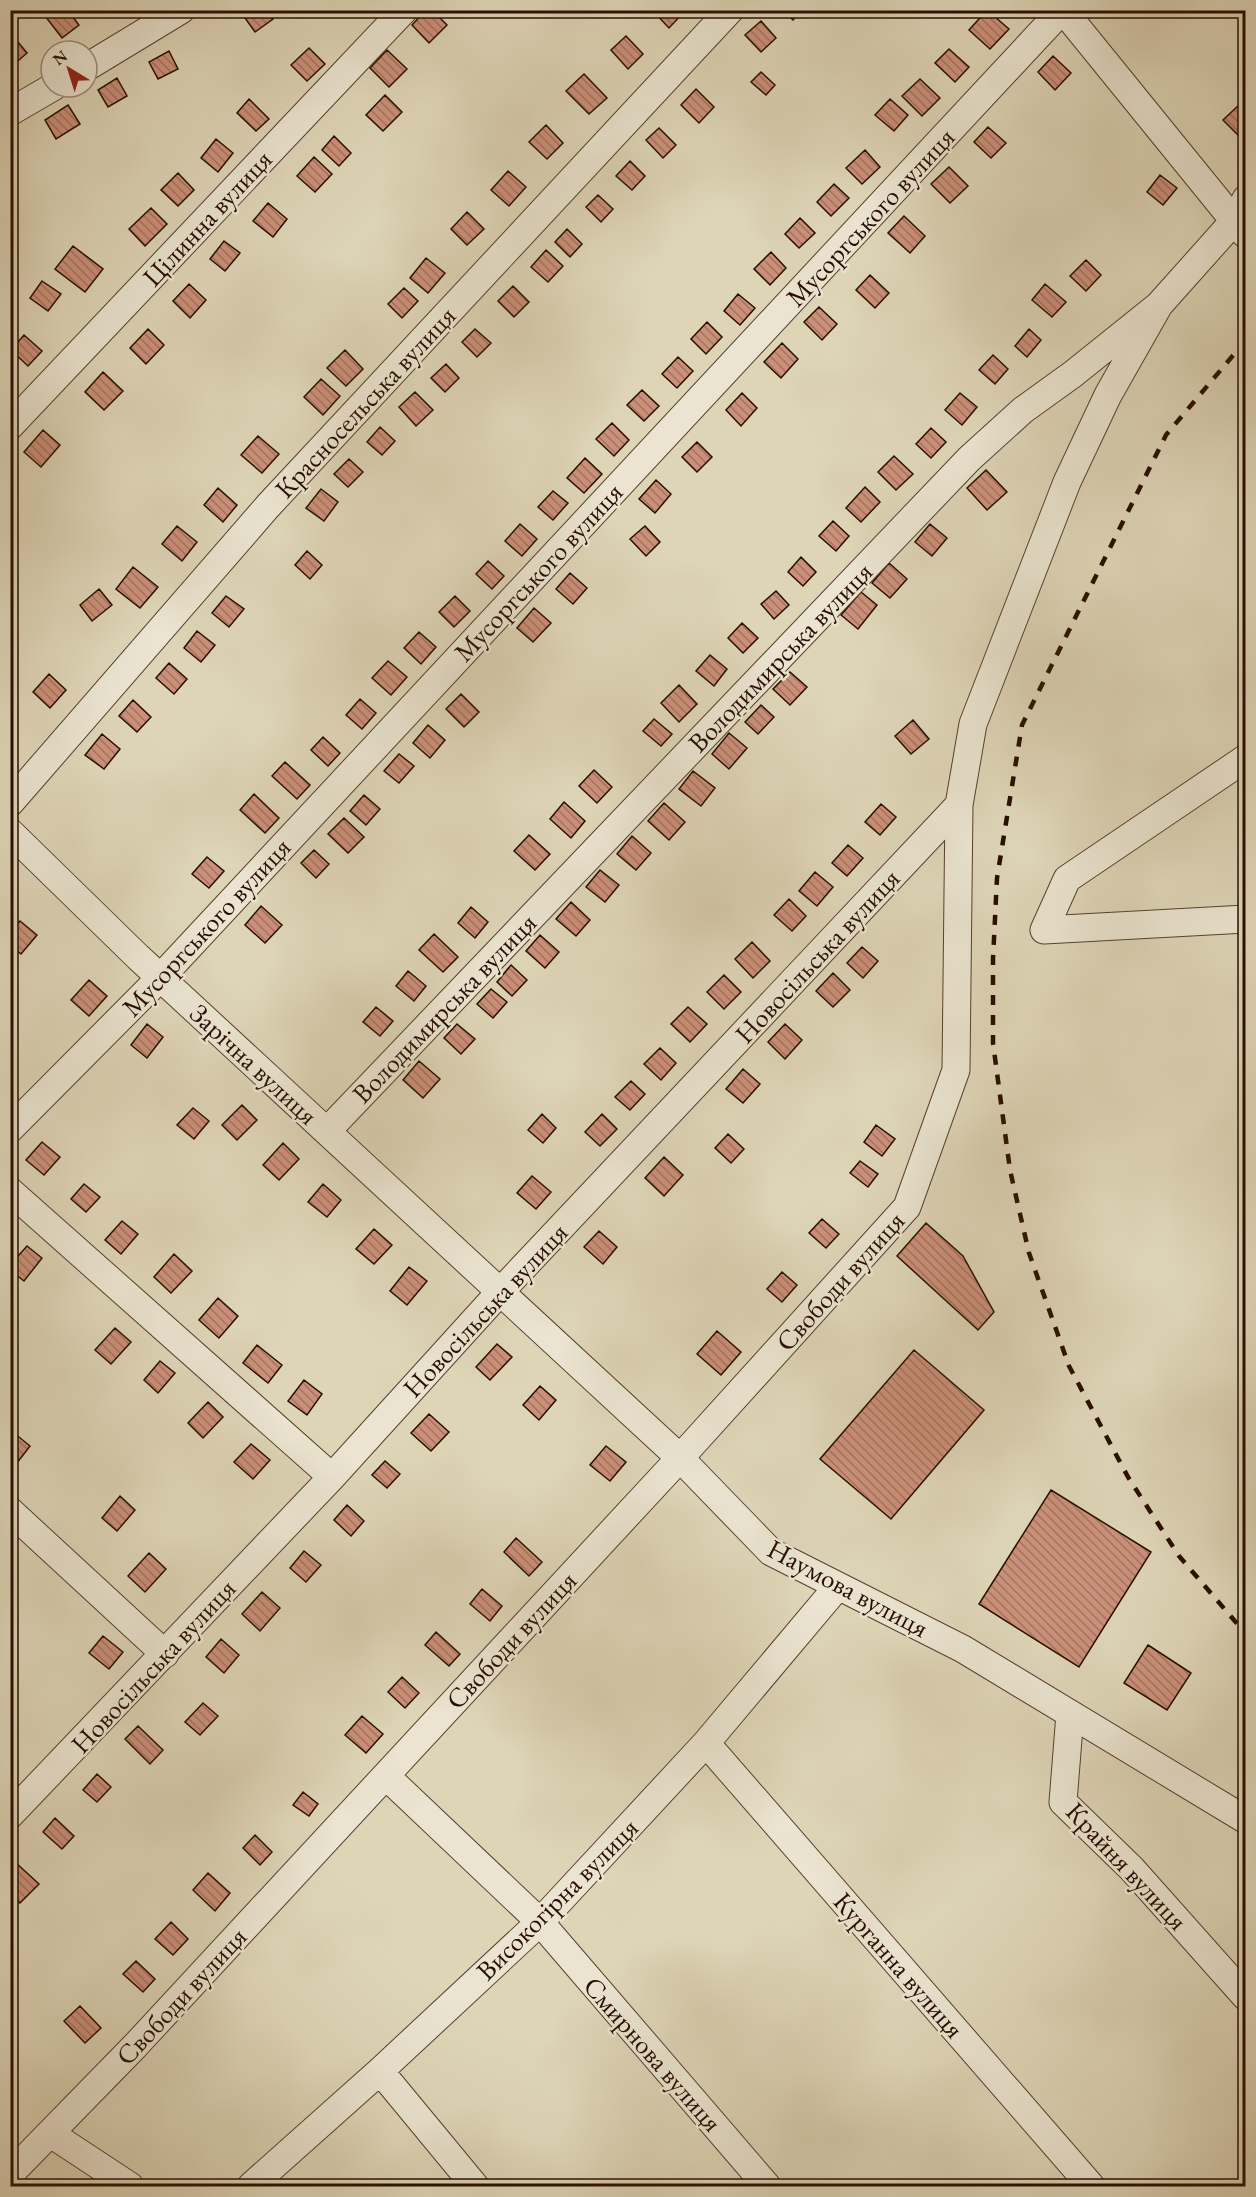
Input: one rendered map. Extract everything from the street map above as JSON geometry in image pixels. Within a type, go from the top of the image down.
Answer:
[{"type":"street","points":[[99,60],[181,10]]},
{"type":"street","name":"Цілинна вулиця","points":[[10,426],[404,10]]},
{"type":"street","name":"Красносельська вулиця","points":[[10,803],[268,506],[730,10]]},
{"type":"street","points":[[1063,10],[1241,218]]},
{"type":"street","name":"Мусоргського вулиця","points":[[10,1129],[160,978],[1063,10]]},
{"type":"street","points":[[10,112],[39,95]]},
{"type":"street","name":"Володимирська вулиця","points":[[327,1131],[969,459],[1023,410],[1073,374],[1159,305],[1241,218]]},
{"type":"street","name":"Свободи вулиця","points":[[10,2174],[135,2046],[386,1776],[680,1458],[907,1207],[956,1070],[959,805],[973,724],[1067,482],[1108,395],[1159,305]]},
{"type":"street","points":[[1245,758],[1067,879],[1044,930],[1245,919]]},
{"type":"street","name":"Новосільська вулиця","points":[[10,1815],[332,1477],[500,1292],[959,805]]},
{"type":"street","name":"Зарічна вулиця","points":[[10,832],[160,978],[500,1292]]},
{"type":"street","points":[[10,1191],[332,1477]]},
{"type":"street","name":"Наумова вулиця","points":[[500,1292],[680,1458],[771,1552],[963,1649],[1245,1820]]},
{"type":"street","points":[[10,1511],[165,1654]]},
{"type":"street","name":"Високогірна вулиця","points":[[251,2187],[540,1922],[706,1743],[838,1586]]},
{"type":"street","name":"Крайня вулиця","points":[[1070,1714],[1063,1802],[1132,1869],[1245,1997]]},
{"type":"street","name":"Курганна вулиця","points":[[706,1743],[1091,2187]]},
{"type":"street","name":"Смирнова вулиця","points":[[386,1776],[540,1922],[767,2187]]},
{"type":"street","points":[[380,2071],[475,2187]]},
{"type":"street","points":[[51,2134],[130,2187]]},
{"type":"building","points":[[44,10],[68,10],[79,25],[62,38],[42,12]]},
{"type":"building","points":[[267,10],[273,19],[255,32],[240,11]]},
{"type":"building","points":[[426,10],[432,10],[447,25],[429,43],[412,25]]},
{"type":"building","points":[[655,10],[685,11],[669,28],[654,12]]},
{"type":"building","points":[[782,10],[802,10],[793,20]]},
{"type":"building","points":[[987,10],[1009,29],[990,49],[969,30]]},
{"type":"building","points":[[761,21],[776,38],[761,52],[745,35]]},
{"type":"building","points":[[13,36],[27,53],[11,67],[10,38]]},
{"type":"building","points":[[626,36],[643,54],[628,69],[611,50]]},
{"type":"building","points":[[309,48],[325,64],[307,81],[291,65]]},
{"type":"building","points":[[949,49],[969,67],[955,82],[935,63]]},
{"type":"building","points":[[387,50],[407,69],[389,87],[370,68]]},
{"type":"building","points":[[169,51],[178,69],[158,79],[149,62]]},
{"type":"building","points":[[1053,56],[1071,73],[1055,90],[1038,72]]},
{"type":"building","points":[[761,72],[775,85],[766,95],[751,82]]},
{"type":"building","points":[[584,74],[607,98],[589,114],[566,91]]},
{"type":"building","points":[[117,78],[127,96],[108,107],[99,89]]},
{"type":"building","points":[[920,79],[940,98],[922,116],[902,96]]},
{"type":"building","points":[[696,89],[714,107],[699,123],[681,105]]},
{"type":"building","points":[[385,95],[402,112],[383,131],[366,115]]},
{"type":"building","points":[[249,99],[269,119],[256,131],[237,113]]},
{"type":"building","points":[[890,99],[908,115],[894,131],[875,115]]},
{"type":"building","points":[[1241,103],[1246,108],[1244,141],[1223,120]]},
{"type":"building","points":[[68,105],[80,124],[56,139],[45,120]]},
{"type":"building","points":[[546,125],[563,143],[547,159],[529,142]]},
{"type":"building","points":[[988,127],[1006,143],[991,158],[974,142]]},
{"type":"building","points":[[659,128],[676,145],[663,158],[646,140]]},
{"type":"building","points":[[334,136],[351,153],[339,166],[322,150]]},
{"type":"building","points":[[216,139],[233,153],[218,172],[201,158]]},
{"type":"building","points":[[865,150],[880,167],[862,184],[846,168]]},
{"type":"building","points":[[314,157],[332,174],[315,192],[297,176]]},
{"type":"building","points":[[630,161],[645,176],[632,190],[616,176]]},
{"type":"building","points":[[949,167],[968,186],[950,203],[931,184]]},
{"type":"building","points":[[508,171],[526,187],[509,206],[491,190]]},
{"type":"building","points":[[178,173],[194,190],[178,206],[161,190]]},
{"type":"building","points":[[1160,175],[1177,188],[1163,205],[1147,192]]},
{"type":"building","points":[[834,184],[849,198],[831,216],[817,202]]},
{"type":"building","points":[[598,195],[613,209],[601,222],[586,207]]},
{"type":"building","points":[[268,203],[287,219],[273,237],[253,221]]},
{"type":"building","points":[[151,208],[167,224],[145,246],[129,229]]},
{"type":"building","points":[[467,212],[484,229],[467,245],[451,229]]},
{"type":"building","points":[[904,216],[925,236],[910,253],[888,233]]},
{"type":"building","points":[[800,218],[815,233],[799,248],[785,234]]},
{"type":"building","points":[[567,229],[582,244],[570,257],[555,242]]},
{"type":"building","points":[[224,241],[240,253],[225,271],[210,259]]},
{"type":"building","points":[[73,246],[103,269],[85,292],[55,269]]},
{"type":"building","points":[[546,250],[563,266],[548,282],[531,267]]},
{"type":"building","points":[[771,252],[786,268],[770,285],[754,269]]},
{"type":"building","points":[[426,258],[445,273],[428,293],[410,278]]},
{"type":"building","points":[[1086,260],[1101,275],[1086,291],[1070,276]]},
{"type":"building","points":[[870,275],[889,293],[875,308],[856,290]]},
{"type":"building","points":[[42,281],[61,294],[48,311],[30,298]]},
{"type":"building","points":[[189,284],[206,300],[190,318],[173,301]]},
{"type":"building","points":[[1045,284],[1066,302],[1052,317],[1032,300]]},
{"type":"building","points":[[513,286],[529,302],[514,317],[498,301]]},
{"type":"building","points":[[404,288],[418,301],[402,318],[388,304]]},
{"type":"building","points":[[738,294],[755,308],[740,325],[724,311]]},
{"type":"building","points":[[819,307],[837,324],[822,340],[804,322]]},
{"type":"building","points":[[707,322],[722,337],[706,354],[691,339]]},
{"type":"building","points":[[148,329],[164,345],[146,364],[130,348]]},
{"type":"building","points":[[475,329],[491,343],[477,357],[462,342]]},
{"type":"building","points":[[1029,329],[1041,340],[1027,357],[1015,346]]},
{"type":"building","points":[[24,335],[42,351],[28,366],[11,350]]},
{"type":"building","points":[[782,343],[798,359],[781,378],[764,362]]},
{"type":"building","points":[[345,350],[363,369],[346,386],[327,368]]},
{"type":"building","points":[[993,355],[1008,369],[995,384],[979,370]]},
{"type":"building","points":[[678,357],[693,371],[677,388],[662,374]]},
{"type":"building","points":[[446,364],[459,378],[445,392],[431,378]]},
{"type":"building","points":[[103,372],[123,391],[104,410],[85,392]]},
{"type":"building","points":[[321,379],[340,396],[323,415],[304,397]]},
{"type":"building","points":[[642,390],[659,406],[644,421],[627,405]]},
{"type":"building","points":[[415,392],[433,410],[416,426],[399,407]]},
{"type":"building","points":[[742,393],[757,408],[741,426],[726,410]]},
{"type":"building","points":[[960,393],[977,407],[962,425],[945,410]]},
{"type":"building","points":[[612,423],[629,440],[614,456],[596,439]]},
{"type":"building","points":[[380,427],[395,441],[382,455],[367,442]]},
{"type":"building","points":[[931,428],[946,442],[931,458],[916,444]]},
{"type":"building","points":[[43,430],[60,445],[41,467],[24,452]]},
{"type":"building","points":[[258,436],[279,454],[262,473],[241,455]]},
{"type":"building","points":[[697,442],[712,457],[697,472],[682,457]]},
{"type":"building","points":[[894,456],[913,474],[896,490],[878,472]]},
{"type":"building","points":[[585,458],[602,474],[584,493],[567,478]]},
{"type":"building","points":[[349,459],[363,472],[348,487],[334,474]]},
{"type":"building","points":[[986,470],[1007,492],[987,510],[967,488]]},
{"type":"building","points":[[656,480],[671,494],[655,513],[639,499]]},
{"type":"building","points":[[865,487],[880,502],[861,522],[846,508]]},
{"type":"building","points":[[218,488],[237,505],[223,522],[204,505]]},
{"type":"building","points":[[321,489],[338,502],[324,521],[306,508]]},
{"type":"building","points":[[553,491],[568,503],[553,520],[538,507]]},
{"type":"building","points":[[833,521],[849,536],[836,551],[819,536]]},
{"type":"building","points":[[520,524],[537,539],[522,556],[505,541]]},
{"type":"building","points":[[930,524],[947,538],[932,556],[915,542]]},
{"type":"building","points":[[177,526],[197,542],[182,561],[162,544]]},
{"type":"building","points":[[645,526],[660,542],[646,556],[630,539]]},
{"type":"building","points":[[307,551],[322,565],[310,579],[295,565]]},
{"type":"building","points":[[801,557],[816,572],[803,586],[788,572]]},
{"type":"building","points":[[488,561],[504,576],[492,589],[476,574]]},
{"type":"building","points":[[889,563],[907,579],[890,598],[872,583]]},
{"type":"building","points":[[133,567],[158,587],[140,608],[116,589]]},
{"type":"building","points":[[570,573],[587,588],[573,604],[556,589]]},
{"type":"building","points":[[99,589],[112,605],[92,621],[80,605]]},
{"type":"building","points":[[776,591],[789,605],[774,619],[761,604]]},
{"type":"building","points":[[861,592],[877,605],[858,629],[841,615]]},
{"type":"building","points":[[226,596],[244,609],[229,627],[212,613]]},
{"type":"building","points":[[455,596],[470,611],[454,627],[439,612]]},
{"type":"building","points":[[534,608],[551,623],[533,642],[517,628]]},
{"type":"building","points":[[742,623],[758,638],[743,653],[728,638]]},
{"type":"building","points":[[197,631],[215,645],[201,662],[184,648]]},
{"type":"building","points":[[419,632],[436,647],[421,664],[404,648]]},
{"type":"building","points":[[710,655],[727,669],[714,686],[696,671]]},
{"type":"building","points":[[388,661],[407,677],[391,695],[372,678]]},
{"type":"building","points":[[169,663],[187,679],[174,694],[156,678]]},
{"type":"building","points":[[790,672],[807,687],[790,705],[773,689]]},
{"type":"building","points":[[49,674],[66,690],[50,708],[33,692]]},
{"type":"building","points":[[679,685],[697,704],[679,722],[661,703]]},
{"type":"building","points":[[461,694],[479,712],[464,727],[446,709]]},
{"type":"building","points":[[360,699],[376,713],[362,729],[346,715]]},
{"type":"building","points":[[133,700],[151,717],[137,732],[119,716]]},
{"type":"building","points":[[761,705],[774,717],[758,734],[745,722]]},
{"type":"building","points":[[654,719],[672,734],[661,746],[643,731]]},
{"type":"building","points":[[913,720],[929,739],[911,754],[895,736]]},
{"type":"building","points":[[428,725],[445,740],[430,758],[413,743]]},
{"type":"building","points":[[729,733],[747,748],[729,769],[712,754]]},
{"type":"building","points":[[102,734],[120,749],[104,769],[85,755]]},
{"type":"building","points":[[323,737],[340,753],[328,766],[311,750]]},
{"type":"building","points":[[399,754],[414,766],[399,783],[384,771]]},
{"type":"building","points":[[285,762],[310,785],[297,799],[272,776]]},
{"type":"building","points":[[594,770],[612,787],[597,803],[579,786]]},
{"type":"building","points":[[693,771],[715,788],[701,806],[679,789]]},
{"type":"building","points":[[254,794],[279,818],[265,833],[240,810]]},
{"type":"building","points":[[364,795],[380,809],[366,825],[350,811]]},
{"type":"building","points":[[564,802],[585,821],[571,838],[550,819]]},
{"type":"building","points":[[664,803],[685,822],[669,840],[648,821]]},
{"type":"building","points":[[881,804],[896,817],[880,835],[865,822]]},
{"type":"building","points":[[344,818],[364,837],[348,853],[328,834]]},
{"type":"building","points":[[529,835],[550,854],[535,870],[514,851]]},
{"type":"building","points":[[632,836],[651,853],[636,870],[617,854]]},
{"type":"building","points":[[848,845],[863,858],[847,876],[832,863]]},
{"type":"building","points":[[314,850],[329,864],[316,878],[301,863]]},
{"type":"building","points":[[207,857],[224,871],[209,888],[192,874]]},
{"type":"building","points":[[600,870],[619,885],[605,902],[586,887]]},
{"type":"building","points":[[815,872],[833,887],[817,906],[799,891]]},
{"type":"building","points":[[789,899],[806,916],[792,931],[774,915]]},
{"type":"building","points":[[571,902],[590,920],[576,936],[556,919]]},
{"type":"building","points":[[261,906],[282,925],[265,943],[245,925]]},
{"type":"building","points":[[471,907],[488,922],[475,938],[458,923]]},
{"type":"building","points":[[20,921],[37,935],[21,954],[10,945],[10,932]]},
{"type":"building","points":[[434,934],[458,957],[443,972],[419,950]]},
{"type":"building","points":[[540,935],[559,952],[545,968],[526,951]]},
{"type":"building","points":[[752,942],[770,961],[753,978],[735,959]]},
{"type":"building","points":[[862,947],[878,961],[863,978],[847,963]]},
{"type":"building","points":[[511,965],[527,980],[512,996],[497,982]]},
{"type":"building","points":[[408,971],[426,986],[414,1001],[396,986]]},
{"type":"building","points":[[833,973],[850,990],[833,1007],[816,991]]},
{"type":"building","points":[[724,975],[741,992],[724,1009],[707,992]]},
{"type":"building","points":[[89,980],[107,996],[89,1016],[71,1000]]},
{"type":"building","points":[[491,989],[507,1002],[493,1018],[477,1004]]},
{"type":"building","points":[[376,1007],[393,1021],[380,1036],[363,1022]]},
{"type":"building","points":[[688,1007],[707,1024],[690,1042],[671,1024]]},
{"type":"building","points":[[147,1024],[163,1037],[147,1058],[131,1045]]},
{"type":"building","points":[[457,1024],[475,1039],[461,1054],[444,1038]]},
{"type":"building","points":[[785,1024],[802,1040],[785,1059],[768,1042]]},
{"type":"building","points":[[660,1048],[676,1063],[661,1080],[644,1064]]},
{"type":"building","points":[[419,1061],[440,1079],[423,1098],[403,1080]]},
{"type":"building","points":[[743,1069],[760,1084],[743,1103],[726,1089]]},
{"type":"building","points":[[631,1081],[645,1094],[630,1110],[615,1097]]},
{"type":"building","points":[[242,1105],[257,1120],[237,1140],[222,1125]]},
{"type":"building","points":[[193,1108],[209,1121],[194,1139],[177,1125]]},
{"type":"building","points":[[542,1114],[556,1128],[543,1143],[528,1130]]},
{"type":"building","points":[[602,1114],[617,1129],[600,1146],[585,1132]]},
{"type":"building","points":[[876,1125],[895,1139],[882,1156],[864,1142]]},
{"type":"building","points":[[728,1134],[744,1149],[731,1163],[715,1148]]},
{"type":"building","points":[[42,1142],[60,1157],[44,1175],[26,1160]]},
{"type":"building","points":[[283,1143],[299,1159],[279,1180],[263,1165]]},
{"type":"building","points":[[664,1157],[683,1175],[664,1196],[645,1178]]},
{"type":"building","points":[[860,1161],[878,1174],[868,1187],[850,1173]]},
{"type":"building","points":[[532,1176],[551,1192],[536,1209],[517,1193]]},
{"type":"building","points":[[84,1184],[100,1197],[86,1212],[71,1199]]},
{"type":"building","points":[[323,1184],[341,1200],[327,1217],[308,1202]]},
{"type":"building","points":[[822,1219],[839,1234],[826,1248],[809,1233]]},
{"type":"building","points":[[122,1221],[138,1234],[121,1254],[105,1240]]},
{"type":"building","points":[[926,1223],[963,1256],[994,1312],[978,1330],[897,1256]]},
{"type":"building","points":[[374,1229],[392,1245],[374,1264],[356,1249]]},
{"type":"building","points":[[599,1231],[617,1247],[603,1264],[584,1247]]},
{"type":"building","points":[[27,1246],[42,1258],[24,1281],[10,1270],[10,1265]]},
{"type":"building","points":[[174,1254],[192,1271],[171,1293],[154,1277]]},
{"type":"building","points":[[409,1267],[427,1281],[407,1305],[390,1291]]},
{"type":"building","points":[[782,1272],[797,1285],[782,1302],[767,1289]]},
{"type":"building","points":[[218,1298],[238,1316],[219,1338],[199,1320]]},
{"type":"building","points":[[115,1328],[131,1342],[111,1364],[95,1350]]},
{"type":"building","points":[[717,1331],[741,1352],[721,1375],[697,1354]]},
{"type":"building","points":[[497,1344],[512,1357],[490,1380],[476,1367]]},
{"type":"building","points":[[257,1345],[282,1365],[268,1383],[243,1363]]},
{"type":"building","points":[[914,1350],[984,1410],[891,1519],[820,1459]]},
{"type":"building","points":[[160,1361],[175,1373],[158,1393],[144,1380]]},
{"type":"building","points":[[304,1380],[322,1394],[307,1415],[288,1401]]},
{"type":"building","points":[[540,1386],[556,1400],[539,1420],[523,1405]]},
{"type":"building","points":[[208,1402],[223,1417],[203,1438],[188,1423]]},
{"type":"building","points":[[429,1414],[449,1432],[431,1451],[411,1433]]},
{"type":"building","points":[[14,1433],[30,1446],[13,1468],[10,1466],[10,1438]]},
{"type":"building","points":[[251,1444],[270,1460],[253,1479],[234,1462]]},
{"type":"building","points":[[606,1446],[626,1462],[610,1481],[590,1465]]},
{"type":"building","points":[[385,1461],[400,1474],[387,1488],[372,1475]]},
{"type":"building","points":[[1051,1490],[1151,1552],[1079,1667],[979,1604]]},
{"type":"building","points":[[120,1496],[135,1510],[117,1531],[102,1518]]},
{"type":"building","points":[[347,1505],[364,1521],[351,1536],[334,1520]]},
{"type":"building","points":[[516,1538],[542,1562],[529,1576],[504,1552]]},
{"type":"building","points":[[304,1551],[321,1565],[306,1582],[290,1568]]},
{"type":"building","points":[[149,1553],[166,1569],[145,1592],[128,1576]]},
{"type":"building","points":[[482,1589],[502,1606],[490,1621],[470,1604]]},
{"type":"building","points":[[262,1592],[280,1608],[260,1631],[242,1614]]},
{"type":"building","points":[[436,1632],[460,1654],[449,1666],[425,1645]]},
{"type":"building","points":[[103,1636],[123,1652],[109,1669],[89,1653]]},
{"type":"building","points":[[221,1639],[239,1655],[224,1673],[206,1657]]},
{"type":"building","points":[[1148,1645],[1191,1673],[1167,1710],[1124,1683]]},
{"type":"building","points":[[402,1677],[419,1693],[405,1708],[388,1692]]},
{"type":"building","points":[[203,1703],[218,1716],[200,1735],[185,1722]]},
{"type":"building","points":[[362,1716],[383,1734],[366,1753],[345,1735]]},
{"type":"building","points":[[138,1726],[163,1750],[150,1764],[125,1739]]},
{"type":"building","points":[[97,1774],[111,1787],[97,1802],[83,1790]]},
{"type":"building","points":[[303,1792],[318,1804],[309,1816],[293,1805]]},
{"type":"building","points":[[55,1818],[74,1836],[62,1849],[43,1832]]},
{"type":"building","points":[[255,1835],[272,1852],[260,1865],[243,1848]]},
{"type":"building","points":[[15,1862],[39,1884],[20,1903],[10,1894],[10,1866]]},
{"type":"building","points":[[208,1873],[230,1893],[215,1911],[193,1890]]},
{"type":"building","points":[[171,1922],[188,1939],[173,1955],[155,1939]]},
{"type":"building","points":[[136,1961],[155,1979],[143,1992],[123,1974]]},
{"type":"building","points":[[80,2006],[101,2028],[85,2043],[64,2021]]},
{"type":"railway","points":[[1246,340],[1166,435],[1022,725],[997,878],[993,959],[993,1043],[1010,1170],[1029,1253],[1069,1366],[1128,1477],[1179,1556],[1246,1634]]}]
